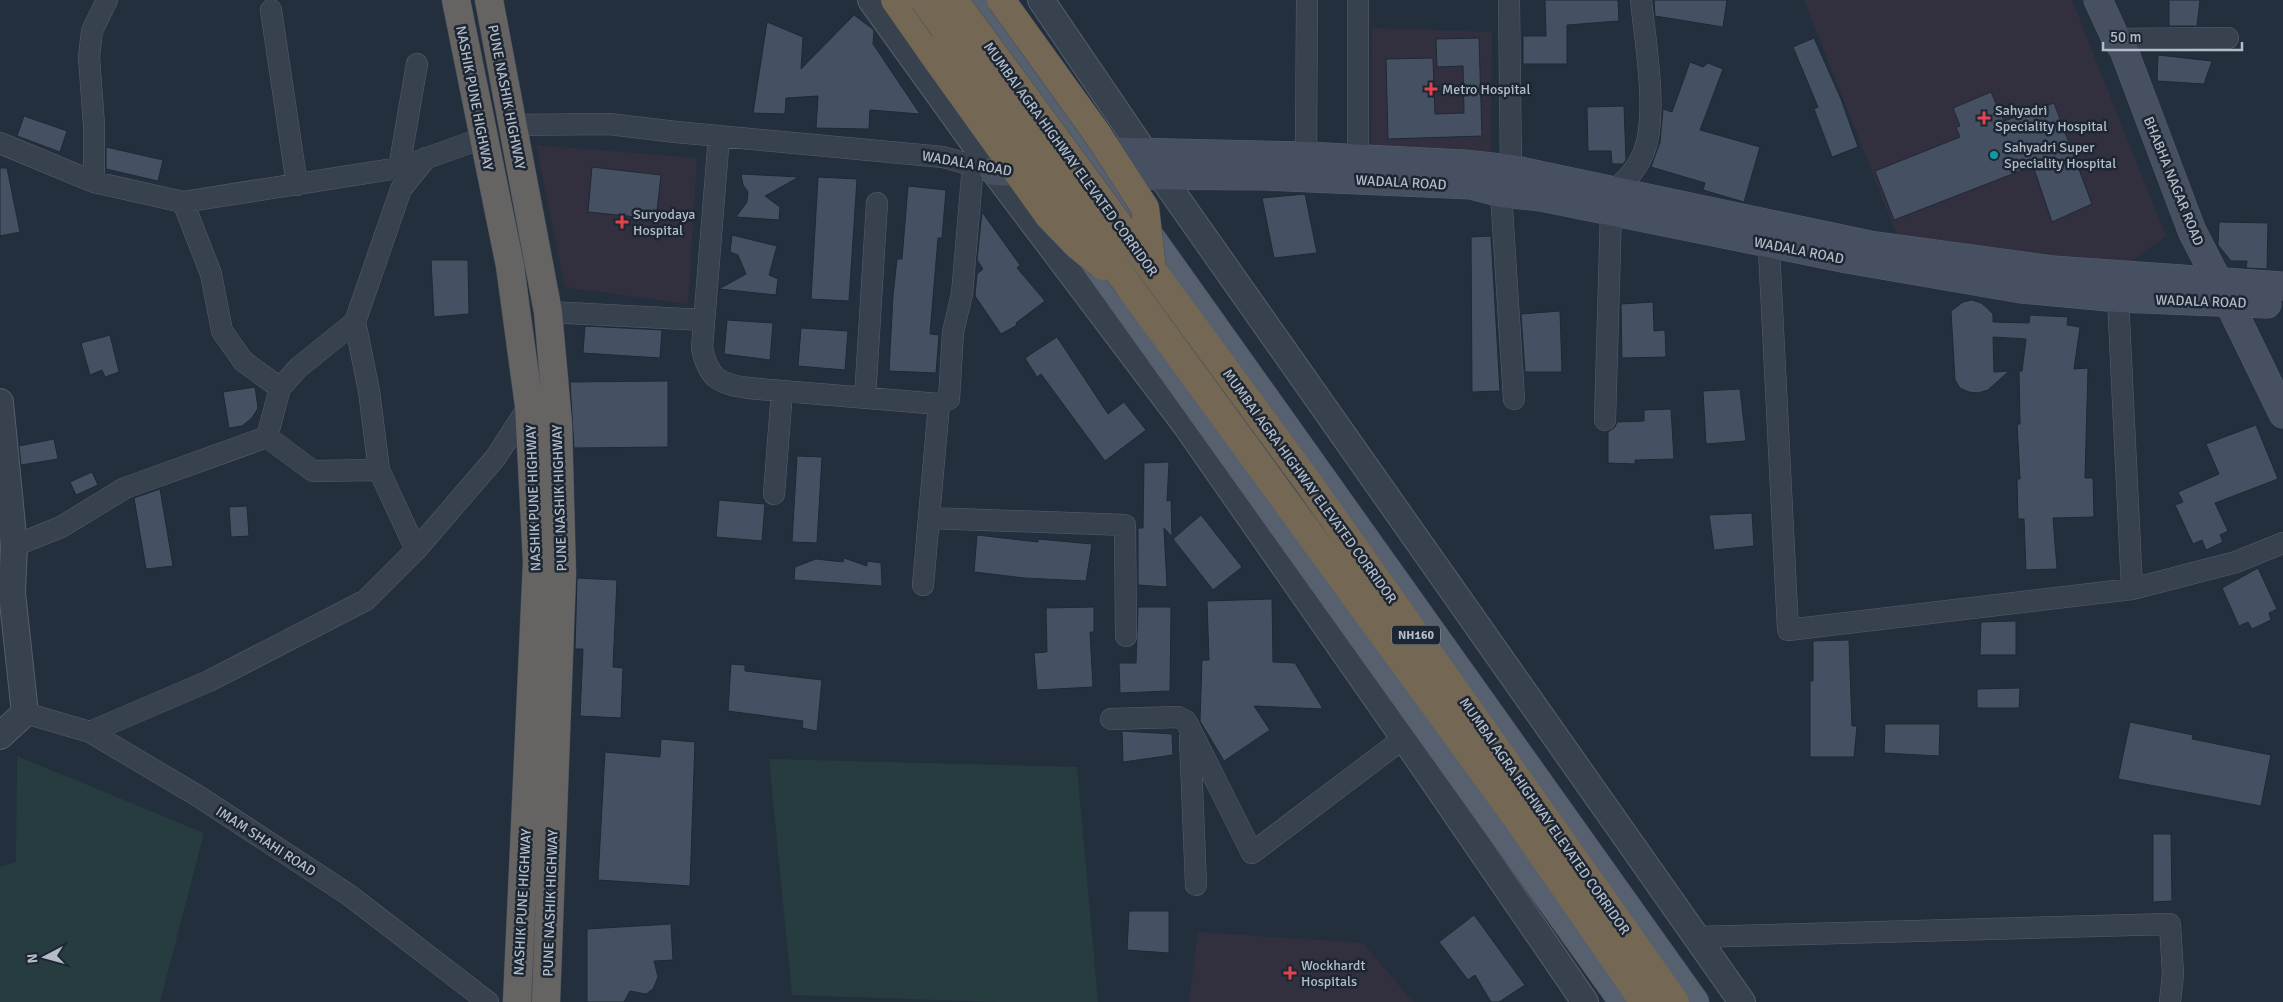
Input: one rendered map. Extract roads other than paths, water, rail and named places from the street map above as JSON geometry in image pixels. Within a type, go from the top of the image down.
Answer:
[{"type":"highway","name":"NASHIK PUNE HIGHWAY","points":[[456,0],[510,266],[529,406],[537,562],[517,1002]]},
{"type":"highway","name":"PUNE NASHIK HIGHWAY","points":[[489,0],[548,312],[558,424],[562,574],[546,1002]]},
{"type":"highway","points":[[895,0],[1049,216],[1077,244],[1131,289]]},
{"type":"highway","name":"MUMBAI AGRA HIGHWAY ELEVATED CORRIDOR","points":[[924,0],[1131,289],[1519,821],[1644,1002]]},
{"type":"highway","name":"MUMBAI AGRA HIGHWAY ELEVATED CORRIDOR","points":[[954,0],[1307,481],[1675,1002]]},
{"type":"highway","points":[[1001,0],[1098,135],[1145,208],[1153,271]]},
{"type":"main road","points":[[909,0],[1622,1002]]},
{"type":"main road","points":[[982,0],[1694,1002]]},
{"type":"main road","name":"BHABHA NAGAR ROAD","points":[[2098,0],[2122,48],[2192,231],[2283,414]]},
{"type":"main road","name":"WADALA ROAD","points":[[1024,164],[1090,151],[1306,156],[1464,164],[1506,181],[1613,201],[2021,289],[2118,298],[2224,293],[2283,286]]},
{"type":"main road","name":"WADALA ROAD","points":[[983,163],[1024,164],[1106,175],[1265,176],[1471,185],[1506,181]]},
{"type":"main road","name":"WADALA ROAD","points":[[1768,234],[1870,245],[2224,293],[2283,304]]},
{"type":"street","points":[[94,182],[94,125],[89,57],[92,31],[107,0]]},
{"type":"street","points":[[871,0],[983,163],[1185,424],[1585,1002]]},
{"type":"street","points":[[1041,0],[1145,152],[1742,1002]]},
{"type":"street","points":[[1306,156],[1307,0]]},
{"type":"street","points":[[1358,0],[1358,159]]},
{"type":"street","points":[[1509,0],[1506,181],[1514,398]]},
{"type":"street","points":[[1605,420],[1613,201],[1634,172],[1644,152],[1649,127],[1650,97],[1641,0]]},
{"type":"street","points":[[272,10],[297,185]]},
{"type":"street","points":[[2116,39],[2228,38]]},
{"type":"street","points":[[399,168],[417,64]]},
{"type":"street","name":"WADALA ROAD","points":[[512,125],[609,124],[943,157],[983,163]]},
{"type":"street","points":[[719,136],[702,348],[705,364],[714,377],[729,386],[939,404],[949,399],[953,332],[962,294],[983,163]]},
{"type":"street","points":[[0,143],[94,182],[183,202],[399,168],[483,138]]},
{"type":"street","points":[[416,550],[379,470],[369,391],[355,322],[401,188],[426,158]]},
{"type":"street","points":[[183,202],[211,274],[222,331],[243,361],[280,388]]},
{"type":"street","points":[[865,398],[877,204]]},
{"type":"street","points":[[1768,234],[1788,630],[2132,588],[2236,562],[2283,543]]},
{"type":"street","points":[[2118,298],[2132,588]]},
{"type":"street","points":[[548,312],[704,320]]},
{"type":"street","points":[[267,438],[280,388],[298,368],[355,322]]},
{"type":"street","points":[[774,494],[782,391]]},
{"type":"street","points":[[0,402],[14,546],[6,595],[25,713],[0,736]]},
{"type":"street","points":[[923,585],[939,404]]},
{"type":"street","points":[[90,732],[208,681],[366,600],[416,550],[496,457],[529,406]]},
{"type":"street","points":[[267,438],[313,471],[379,470]]},
{"type":"street","points":[[14,546],[61,527],[125,488],[267,438]]},
{"type":"street","points":[[929,518],[1125,525],[1126,636]]},
{"type":"street","name":"IMAM SHAHI ROAD","points":[[25,713],[90,732],[198,796],[349,895],[488,1002]]},
{"type":"street","points":[[1111,719],[1178,717],[1186,721],[1252,853],[1404,738]]},
{"type":"street","points":[[1190,730],[1196,885]]},
{"type":"street","points":[[1697,936],[2170,924],[2173,974],[2170,1002]]},
{"type":"place","name":"Metro Hospital","points":[[1431,89]]},
{"type":"place","name":"Sahyadri Speciality Hospital","points":[[1984,118]]},
{"type":"place","name":"Sahyadri Super Speciality Hospital","points":[[1994,155]]},
{"type":"place","name":"Suryodaya Hospital","points":[[622,222]]},
{"type":"place","name":"Wockhardt Hospitals","points":[[1290,973]]}]
